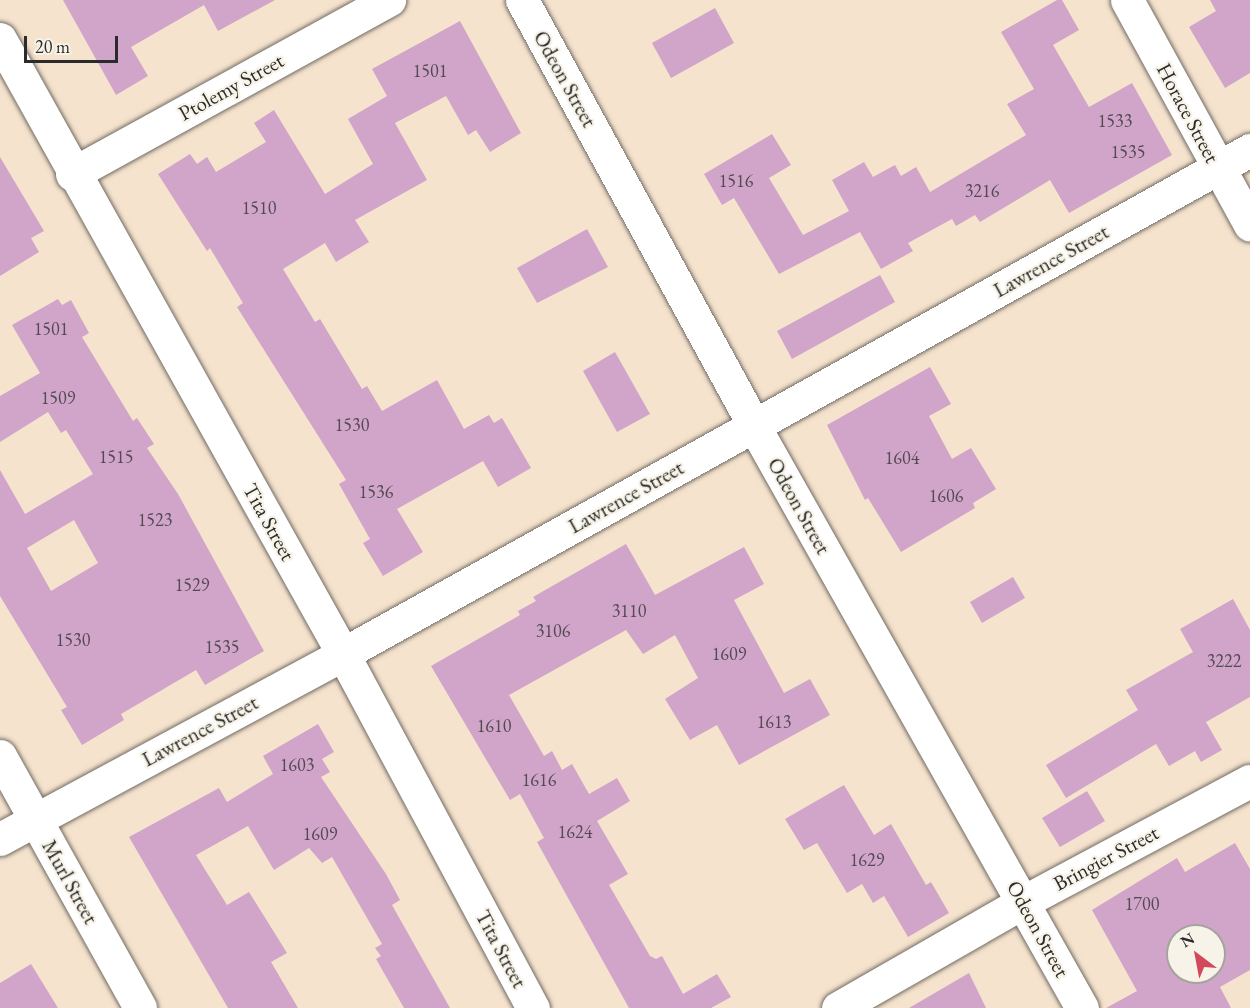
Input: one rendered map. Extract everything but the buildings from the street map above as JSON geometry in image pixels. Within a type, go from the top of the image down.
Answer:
[{"type":"street","name":"Ptolemy Street","points":[[72,174],[389,0]]},
{"type":"street","name":"Odeon Street","points":[[522,0],[754,426],[1082,1008]]},
{"type":"street","name":"Horace Street","points":[[1127,0],[1250,225]]},
{"type":"street","name":"Tita Street","points":[[0,39],[72,174],[343,654],[532,1008]]},
{"type":"street","name":"Lawrence Street","points":[[0,839],[343,654],[1250,150]]},
{"type":"street","name":"Murl Street","points":[[0,756],[140,1008]]},
{"type":"street","name":"Bringier Street","points":[[838,1008],[1023,902],[1250,781]]}]
